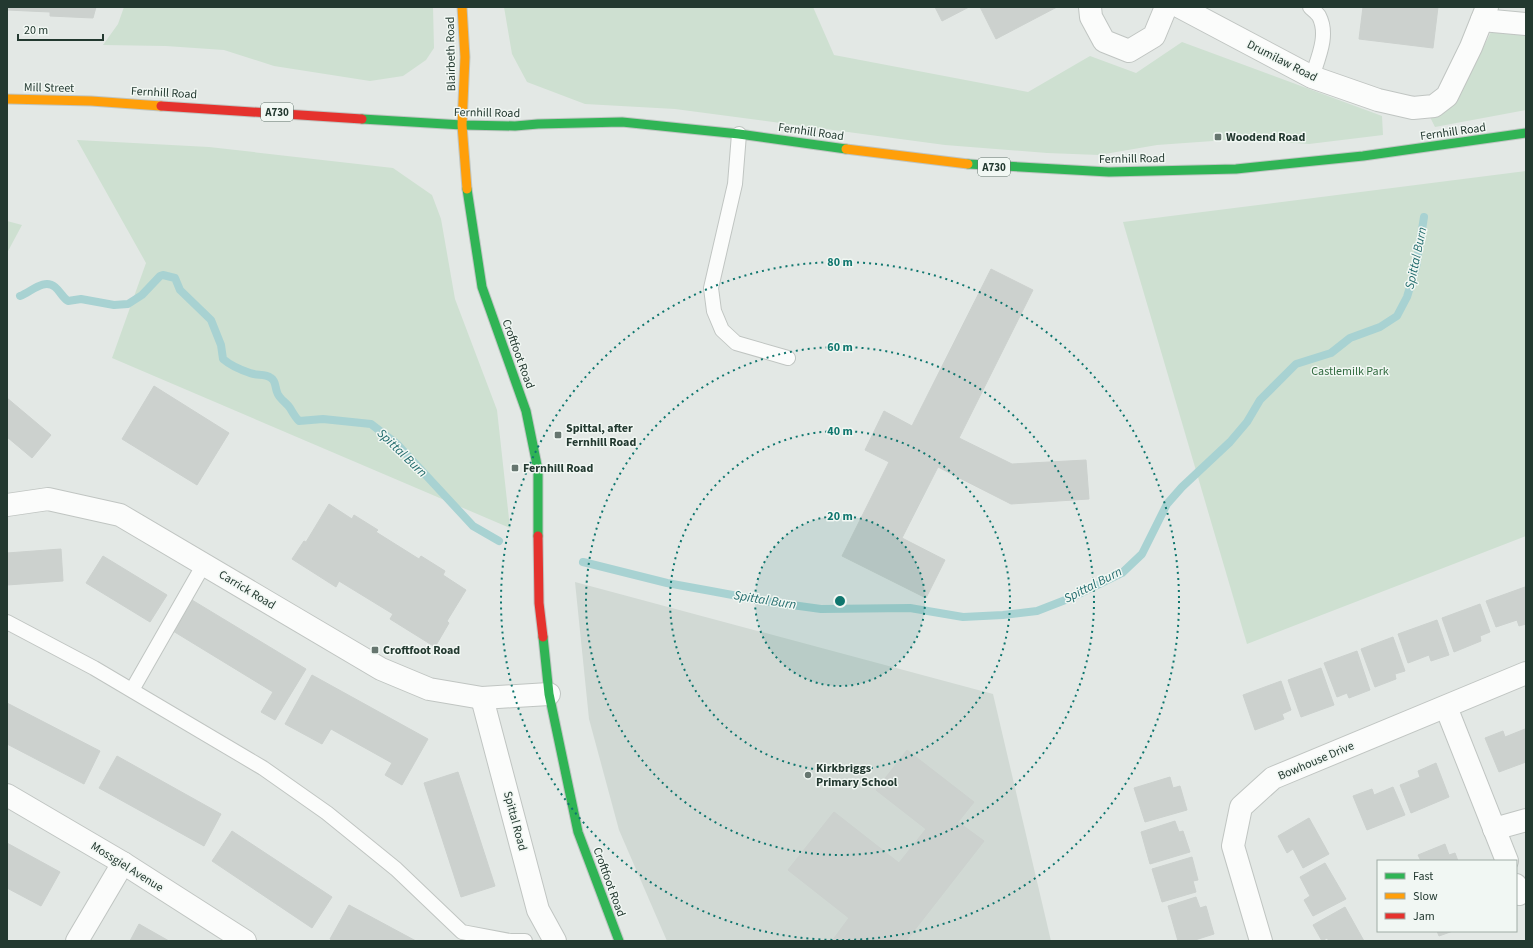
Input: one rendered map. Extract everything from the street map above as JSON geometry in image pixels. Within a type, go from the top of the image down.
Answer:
[{"type":"main road","name":"Blairbeth Road","points":[[462,7],[465,56],[462,125]]},
{"type":"main road","name":"Mill Street","points":[[7,99],[91,101]]},
{"type":"main road","name":"Fernhill Road","points":[[91,101],[462,125],[515,126],[622,122],[739,134],[795,143],[981,166],[1109,172],[1243,168],[1363,156],[1526,133]]},
{"type":"main road","name":"Croftfoot Road","points":[[462,125],[468,199],[482,287],[526,411],[538,470],[539,603],[549,694],[578,832],[619,941]]},
{"type":"street","points":[[1090,7],[1091,17],[1104,41],[1129,51],[1154,36],[1166,7]]},
{"type":"street","name":"Drumilaw Road","points":[[1180,7],[1312,77],[1378,100],[1413,108],[1434,106],[1447,96],[1485,13]]},
{"type":"street","points":[[1485,13],[1526,24]]},
{"type":"street","name":"Carrick Road","points":[[7,505],[48,499],[120,515],[381,669],[429,689],[482,698],[549,694]]},
{"type":"street","name":"Bowhouse Drive","points":[[1261,941],[1233,846],[1242,807],[1273,778],[1526,673]]},
{"type":"street","name":"Spittal Road","points":[[482,698],[538,910],[555,941]]},
{"type":"street","points":[[1446,707],[1506,860]]},
{"type":"street","name":"Mossgiel Avenue","points":[[7,795],[123,864],[245,941]]},
{"type":"street","points":[[1494,829],[1526,820]]},
{"type":"street","points":[[77,941],[123,864]]},
{"type":"lane","points":[[1310,7],[1319,15],[1323,33],[1321,50],[1312,77]]},
{"type":"lane","points":[[739,134],[735,184],[711,288],[714,311],[722,330],[736,343],[788,358]]},
{"type":"lane","points":[[132,690],[204,564]]},
{"type":"lane","points":[[7,622],[94,668],[263,768],[327,813],[396,869],[462,932],[525,941]]},
{"type":"shaded area","name":"Kirkbriggs Primary School","points":[[575,582],[993,694],[1051,941],[667,941],[619,830],[589,719]]},
{"type":"green space","points":[[124,7],[433,7],[434,48],[426,60],[403,76],[370,81],[274,66],[224,50],[166,46],[103,45],[118,24]]},
{"type":"green space","points":[[504,7],[813,7],[834,55],[1028,92],[1090,56],[1136,73],[1182,42],[1382,116],[1383,135],[1309,144],[1241,139],[1157,145],[1099,155],[1047,153],[945,145],[675,109],[585,104],[527,82],[512,54]]},
{"type":"green space","points":[[1526,28],[1526,110],[1435,127],[1430,117],[1449,107],[1467,80],[1491,32]]},
{"type":"green space","points":[[77,140],[209,147],[393,168],[432,195],[441,219],[455,299],[497,410],[510,528],[112,358],[146,263]]},
{"type":"green space","name":"Castlemilk Park","points":[[1526,171],[1526,536],[1247,644],[1123,222]]},
{"type":"green space","points":[[7,221],[22,225],[7,253]]},
{"type":"building","points":[[7,7],[96,7],[93,18],[50,16],[50,12],[7,10]]},
{"type":"building","points":[[935,7],[969,7],[942,21]]},
{"type":"building","points":[[980,7],[1057,7],[996,39]]},
{"type":"building","points":[[1363,7],[1438,7],[1433,48],[1359,39]]},
{"type":"building","points":[[991,269],[1033,290],[959,438],[1012,464],[1086,460],[1089,499],[1011,504],[938,467],[902,538],[945,560],[926,598],[842,556],[889,462],[865,450],[884,411],[912,426]]},
{"type":"building","points":[[154,386],[229,433],[197,485],[122,439]]},
{"type":"building","points":[[7,398],[51,435],[32,458],[7,437]]},
{"type":"building","points":[[329,504],[352,519],[354,515],[378,530],[376,532],[419,559],[421,556],[445,571],[443,575],[466,590],[447,621],[449,623],[435,647],[390,619],[393,614],[339,581],[336,587],[292,559],[304,541],[306,542]]},
{"type":"building","points":[[61,549],[63,581],[7,585],[7,553]]},
{"type":"building","points":[[103,556],[167,595],[150,622],[86,583]]},
{"type":"building","points":[[1525,587],[1526,624],[1519,626],[1517,620],[1496,627],[1486,601]]},
{"type":"building","points":[[192,600],[306,669],[275,720],[261,712],[273,692],[173,631]]},
{"type":"building","points":[[1480,604],[1490,632],[1480,636],[1481,641],[1454,652],[1442,618]]},
{"type":"building","points":[[1437,620],[1449,655],[1431,661],[1429,655],[1408,663],[1398,634]]},
{"type":"building","points":[[1393,637],[1405,671],[1395,674],[1396,679],[1375,687],[1361,649]]},
{"type":"building","points":[[1357,651],[1370,690],[1349,698],[1347,693],[1337,697],[1324,663]]},
{"type":"building","points":[[1321,668],[1334,705],[1301,717],[1288,680]]},
{"type":"building","points":[[312,675],[428,739],[402,785],[385,775],[392,763],[331,729],[322,744],[285,724]]},
{"type":"building","points":[[1281,681],[1291,710],[1282,714],[1284,719],[1255,730],[1243,695]]},
{"type":"building","points":[[7,703],[100,751],[84,784],[7,744]]},
{"type":"building","points":[[1525,729],[1526,762],[1499,772],[1485,738],[1503,731],[1505,737]]},
{"type":"building","points":[[907,750],[974,802],[958,822],[984,841],[906,941],[832,941],[849,918],[788,870],[834,812],[899,863],[926,829],[876,790]]},
{"type":"building","points":[[117,756],[221,814],[204,846],[99,788]]},
{"type":"building","points":[[1436,763],[1449,797],[1411,813],[1400,785],[1420,777],[1418,771]]},
{"type":"building","points":[[458,772],[495,886],[461,897],[424,783]]},
{"type":"building","points":[[1170,777],[1173,788],[1180,786],[1187,810],[1145,822],[1134,788]]},
{"type":"building","points":[[1393,787],[1405,815],[1367,830],[1353,796],[1372,789],[1374,795]]},
{"type":"building","points":[[1309,818],[1329,854],[1303,868],[1293,849],[1287,853],[1278,836]]},
{"type":"building","points":[[1175,821],[1179,832],[1183,831],[1190,852],[1150,864],[1141,832]]},
{"type":"building","points":[[232,831],[332,897],[312,928],[212,861]]},
{"type":"building","points":[[7,843],[60,872],[41,906],[7,888]]},
{"type":"building","points":[[1445,844],[1449,855],[1455,853],[1458,860],[1420,860],[1418,855]]},
{"type":"building","points":[[1192,857],[1198,880],[1193,881],[1196,892],[1162,902],[1152,869]]},
{"type":"building","points":[[1325,863],[1346,899],[1313,916],[1304,900],[1310,896],[1300,877]]},
{"type":"building","points":[[1196,897],[1200,908],[1206,906],[1214,934],[1192,941],[1178,941],[1168,906]]},
{"type":"building","points":[[349,905],[416,941],[333,941],[330,939]]},
{"type":"building","points":[[1345,907],[1364,941],[1329,941],[1327,938],[1322,941],[1313,925]]},
{"type":"building","points":[[139,924],[169,941],[130,941]]},
{"type":"building","points":[[1437,932],[1450,932],[1439,936]]},
{"type":"waterway","name":"Spittal Burn","points":[[583,562],[667,583],[770,602],[821,609],[910,608],[963,617],[1003,615],[1037,611],[1073,597],[1122,573],[1142,554],[1167,504],[1182,487],[1230,442],[1247,422],[1260,400],[1296,364],[1331,353],[1350,338],[1380,327],[1397,316],[1407,297],[1416,267],[1424,217]]},
{"type":"waterway","name":"Spittal Burn","points":[[20,296],[46,284],[55,287],[68,301],[81,299],[114,305],[128,304],[142,295],[160,276],[163,275],[175,278],[180,290],[211,320],[221,345],[223,359],[243,370],[253,374],[269,376],[273,379],[279,397],[299,421],[323,419],[371,424],[397,444],[473,526],[499,541]]},
{"type":"traffic: fast","points":[[362,119],[462,125],[515,126],[622,122],[739,134],[846,149]]},
{"type":"traffic: fast","points":[[968,164],[1109,172],[1236,169],[1363,156],[1526,133]]},
{"type":"traffic: fast","points":[[467,189],[482,287],[526,411],[538,470],[538,536]]},
{"type":"traffic: fast","points":[[543,637],[549,694],[578,832],[619,941]]},
{"type":"traffic: slow","points":[[462,7],[465,57],[462,125],[467,189]]},
{"type":"traffic: slow","points":[[7,99],[91,101],[161,106]]},
{"type":"traffic: slow","points":[[846,149],[968,164]]},
{"type":"traffic: jam","points":[[161,106],[362,119]]},
{"type":"traffic: jam","points":[[538,536],[539,603],[543,637]]},
{"type":"place","name":"Woodend Road","points":[[1218,137]]},
{"type":"place","name":"Spittal, after Fernhill Road","points":[[558,435]]},
{"type":"place","name":"Fernhill Road","points":[[515,468]]},
{"type":"place","name":"Croftfoot Road","points":[[375,650]]},
{"type":"place","name":"Kirkbriggs Primary School","points":[[808,775]]}]
